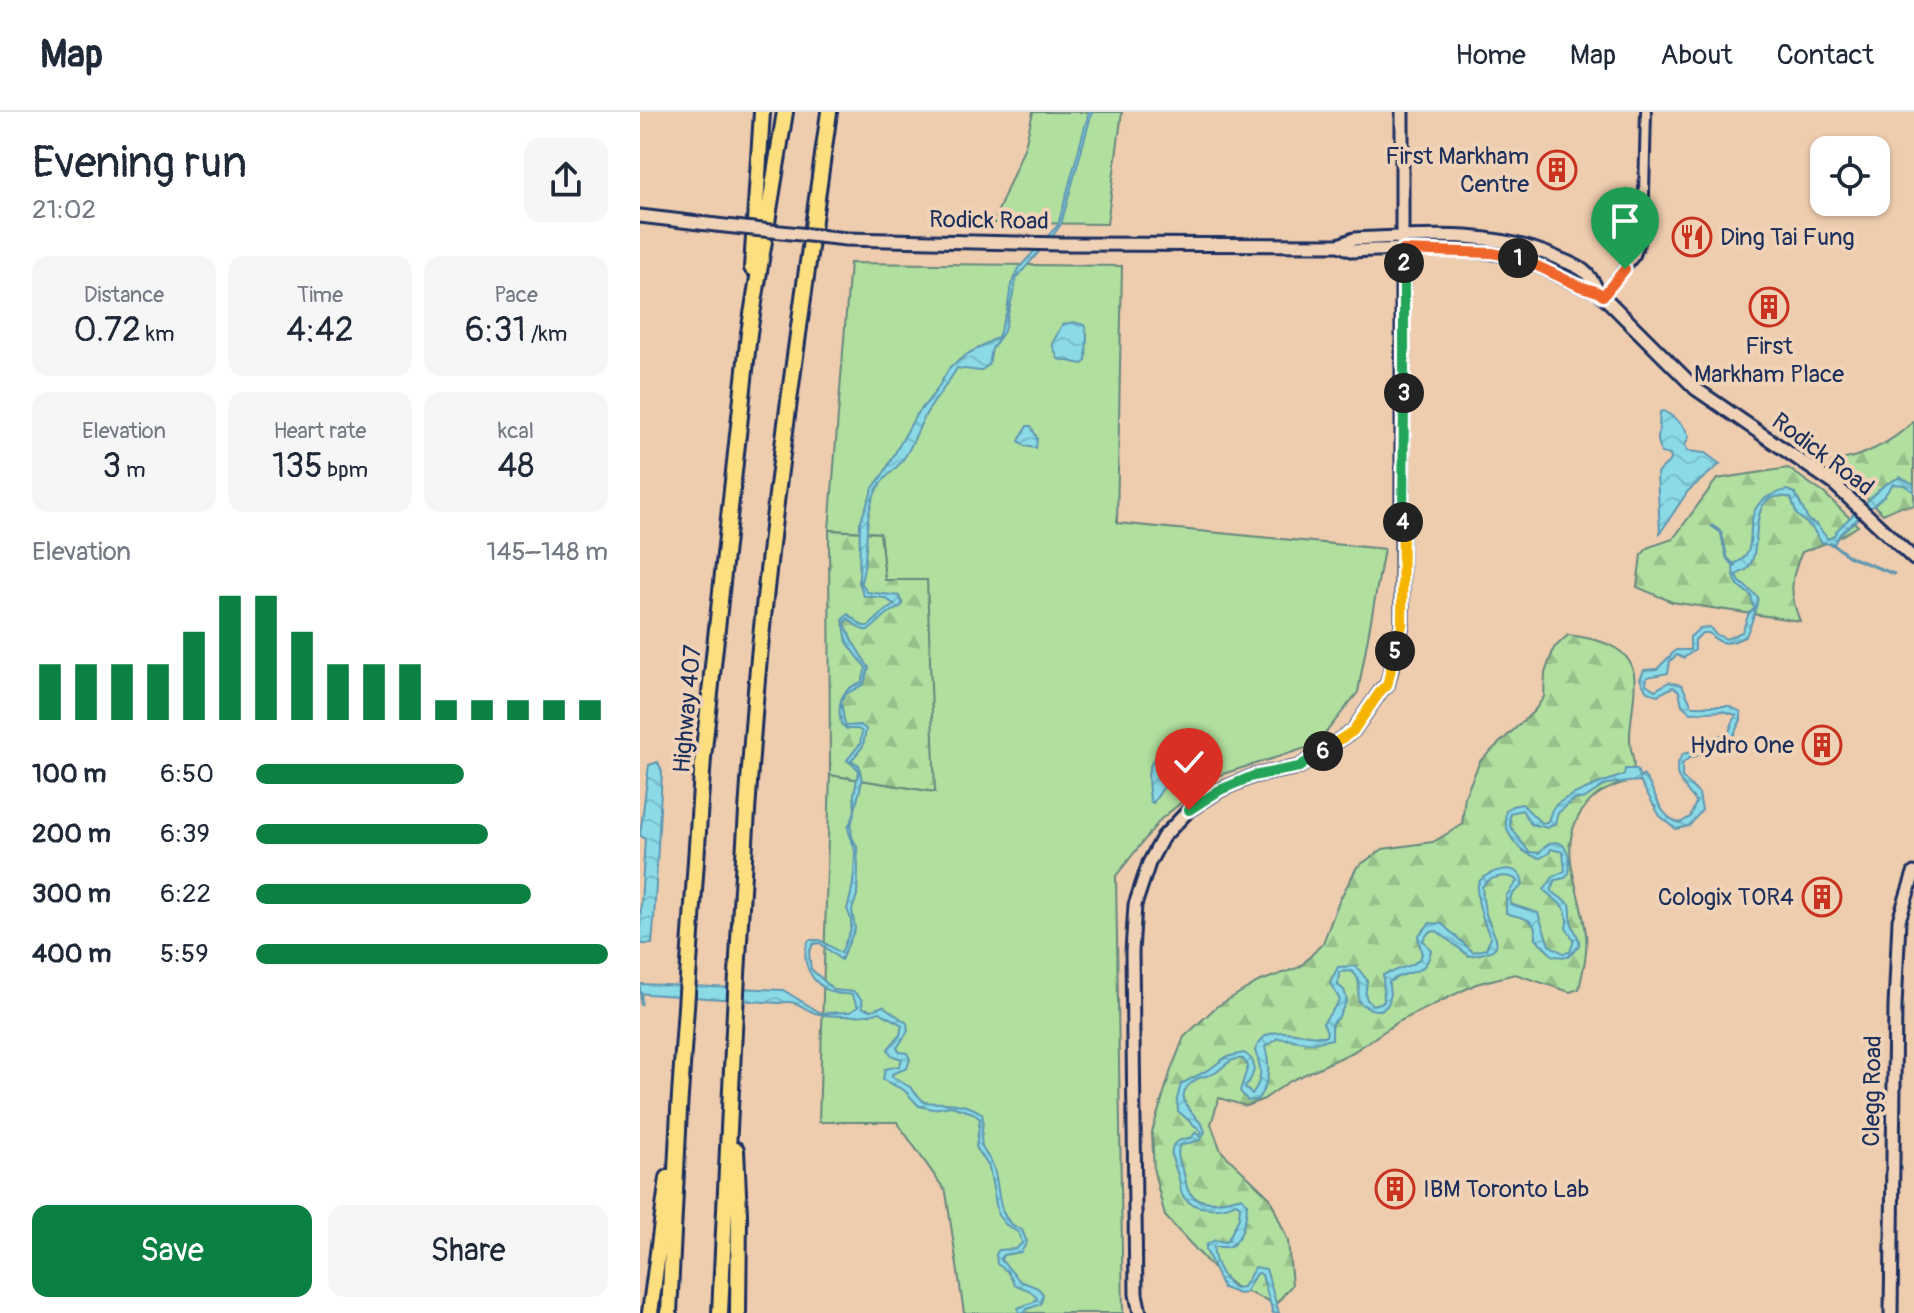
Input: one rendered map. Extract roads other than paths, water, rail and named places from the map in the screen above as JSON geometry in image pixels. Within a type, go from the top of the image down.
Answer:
[{"type":"highway","points":[[749,333],[762,112]]},
{"type":"highway","name":"Highway 407","points":[[669,1313],[679,1110],[703,758],[749,333],[785,112]]},
{"type":"highway","points":[[720,1313],[738,940],[756,699],[780,471],[829,112]]},
{"type":"highway","points":[[732,1074],[739,1215],[738,1313]]},
{"type":"highway","points":[[650,1313],[679,1110]]},
{"type":"street","points":[[1140,1313],[1136,1294],[1132,952],[1135,905],[1149,863],[1163,837],[1189,810],[1220,790],[1253,776],[1299,767],[1353,731],[1382,689],[1380,684],[1388,674],[1402,625],[1402,112]]},
{"type":"street","points":[[1600,293],[1635,255],[1643,233],[1646,112]]},
{"type":"street","name":"Rodick Road","points":[[640,216],[846,239],[1339,245],[1354,239],[1484,237],[1520,244],[1573,264],[1591,275],[1600,293],[1696,389],[1843,491],[1910,555]]},
{"type":"street","name":"Rodick Road","points":[[1339,245],[1353,251],[1492,253],[1519,258],[1600,293]]},
{"type":"street","name":"Clegg Road","points":[[1891,1313],[1899,920],[1914,873]]},
{"type":"water","points":[[1089,112],[1092,112],[1061,224],[1017,277],[1004,331],[992,349],[989,365],[980,371],[957,368],[926,414],[904,458],[879,486],[872,502],[861,582],[867,592],[899,596],[903,604],[868,630],[860,628],[848,618],[845,623],[869,668],[864,684],[846,694],[841,701],[849,689],[862,682],[866,668],[847,642],[843,619],[848,614],[863,626],[869,626],[895,605],[885,598],[864,596],[859,582],[860,523],[873,488],[915,417],[950,367],[998,337],[1007,311],[1011,285],[1019,268],[1058,225]]},
{"type":"water","points":[[1073,322],[1084,325],[1087,334],[1086,361],[1082,364],[1058,359],[1052,344],[1062,325]]},
{"type":"water","points":[[1664,411],[1679,422],[1687,433],[1687,451],[1705,453],[1720,464],[1688,491],[1660,533],[1657,473],[1671,460],[1670,455],[1661,453],[1658,440],[1660,412]]},
{"type":"water","points":[[1027,426],[1031,426],[1037,438],[1036,448],[1019,441]]},
{"type":"water","points":[[1900,477],[1914,484],[1914,492],[1904,485],[1893,484],[1884,496],[1840,534],[1833,545],[1821,542],[1813,529],[1797,515],[1791,498],[1776,497],[1766,501],[1758,522],[1752,560],[1747,569],[1736,575],[1758,597],[1746,636],[1726,643],[1709,633],[1702,633],[1695,640],[1695,650],[1683,658],[1677,655],[1670,661],[1668,673],[1647,677],[1646,684],[1655,690],[1669,682],[1682,685],[1692,706],[1729,706],[1741,712],[1741,720],[1733,736],[1689,758],[1682,765],[1682,777],[1699,794],[1702,810],[1689,826],[1676,829],[1660,816],[1640,781],[1606,784],[1585,798],[1574,800],[1558,813],[1555,823],[1548,828],[1531,824],[1522,810],[1510,813],[1510,826],[1529,852],[1539,853],[1546,846],[1558,842],[1569,856],[1569,873],[1565,878],[1555,880],[1551,891],[1570,904],[1571,922],[1579,945],[1568,957],[1553,956],[1536,939],[1531,922],[1506,913],[1506,896],[1517,881],[1504,876],[1494,878],[1482,887],[1485,911],[1497,943],[1491,951],[1469,956],[1437,931],[1429,932],[1423,940],[1431,950],[1425,965],[1389,982],[1390,1000],[1379,1010],[1370,1009],[1359,1002],[1355,974],[1351,971],[1339,972],[1338,985],[1344,990],[1347,1000],[1332,1023],[1332,1039],[1313,1043],[1278,1038],[1265,1047],[1268,1074],[1257,1100],[1248,1101],[1240,1091],[1248,1066],[1243,1059],[1231,1061],[1188,1086],[1184,1101],[1205,1132],[1200,1140],[1179,1146],[1179,1159],[1188,1190],[1192,1196],[1205,1201],[1242,1197],[1247,1203],[1245,1222],[1237,1240],[1228,1247],[1214,1247],[1219,1269],[1234,1288],[1243,1287],[1255,1267],[1266,1269],[1279,1313],[1273,1313],[1259,1273],[1245,1293],[1223,1288],[1206,1245],[1215,1240],[1228,1240],[1239,1218],[1240,1206],[1236,1203],[1215,1208],[1199,1206],[1186,1200],[1182,1194],[1172,1148],[1178,1141],[1192,1137],[1196,1132],[1199,1136],[1202,1132],[1178,1111],[1181,1084],[1226,1057],[1244,1053],[1254,1065],[1245,1088],[1252,1094],[1260,1078],[1255,1051],[1260,1041],[1276,1032],[1326,1036],[1323,1023],[1340,1000],[1330,983],[1338,967],[1356,966],[1367,980],[1367,999],[1373,1005],[1384,1002],[1383,975],[1412,965],[1419,959],[1422,955],[1418,936],[1430,923],[1442,924],[1473,952],[1486,949],[1491,938],[1480,910],[1478,887],[1483,878],[1495,871],[1517,872],[1523,885],[1511,895],[1510,904],[1538,913],[1549,945],[1563,953],[1570,952],[1574,940],[1566,928],[1565,910],[1544,890],[1554,876],[1565,871],[1563,852],[1551,849],[1540,858],[1525,852],[1509,834],[1506,811],[1522,804],[1541,823],[1547,822],[1552,810],[1564,799],[1624,775],[1625,769],[1637,769],[1640,778],[1643,775],[1648,781],[1666,815],[1680,823],[1690,817],[1696,802],[1679,780],[1679,761],[1683,754],[1697,751],[1729,732],[1736,715],[1723,711],[1691,713],[1682,705],[1679,691],[1673,687],[1658,695],[1647,692],[1640,679],[1644,670],[1657,669],[1676,650],[1690,650],[1690,637],[1700,628],[1710,627],[1715,634],[1726,639],[1742,632],[1749,613],[1754,609],[1751,595],[1735,579],[1733,564],[1744,558],[1749,549],[1753,516],[1758,505],[1768,496],[1787,490],[1795,493],[1809,521],[1816,524],[1828,539],[1884,485]]},
{"type":"water","points":[[841,701],[845,726],[860,725],[866,729],[863,746],[851,761],[859,765],[862,781],[855,810],[854,794],[859,770],[847,760],[860,744],[862,732],[847,729],[841,724]]},
{"type":"water","points":[[1195,730],[1210,737],[1204,762],[1185,768],[1168,760],[1161,762],[1169,779],[1153,803],[1150,801],[1148,782],[1151,764],[1159,754]]},
{"type":"water","points":[[658,762],[662,772],[652,944],[641,944],[645,839],[640,835],[649,765]]},
{"type":"water","points":[[853,816],[852,837],[857,847],[858,867],[857,895],[852,910],[855,929],[841,960],[820,943],[813,944],[809,953],[811,969],[834,990],[854,992],[862,1000],[863,1008],[872,1010],[883,1006],[907,1023],[908,1031],[897,1048],[907,1053],[910,1059],[907,1068],[892,1074],[892,1077],[910,1087],[924,1102],[962,1105],[982,1114],[982,1146],[993,1166],[1000,1204],[1007,1219],[1022,1230],[1027,1242],[1021,1252],[1003,1255],[1001,1260],[1020,1281],[1038,1288],[1043,1294],[1041,1304],[1027,1309],[1025,1313],[1019,1313],[1018,1308],[1037,1298],[1029,1290],[1015,1285],[1007,1271],[997,1264],[996,1254],[999,1250],[1016,1249],[1022,1243],[1019,1233],[998,1215],[989,1167],[976,1147],[980,1119],[973,1113],[951,1106],[933,1109],[919,1106],[904,1090],[883,1080],[885,1069],[899,1066],[902,1059],[891,1055],[888,1049],[900,1035],[902,1025],[879,1012],[858,1016],[829,1015],[815,1013],[789,1002],[640,993],[640,984],[783,990],[821,1013],[850,1012],[858,1007],[852,995],[835,993],[819,984],[809,971],[805,956],[809,940],[820,940],[841,953],[851,929],[847,909],[855,852],[848,827]]},
{"type":"waterway","points":[[1712,526],[1721,532],[1727,558],[1735,566]]},
{"type":"waterway","points":[[1831,543],[1850,557],[1894,574]]},
{"type":"waterway","points":[[641,993],[641,1004]]},
{"type":"place","name":"First Markham Centre","points":[[1557,170]]},
{"type":"place","name":"Ding Tai Fung","points":[[1692,237]]},
{"type":"place","name":"First Markham Place","points":[[1769,307]]},
{"type":"place","name":"Hydro One","points":[[1822,745]]},
{"type":"place","name":"Cologix TOR4","points":[[1822,897]]},
{"type":"place","name":"IBM Toronto Lab","points":[[1395,1189]]}]
